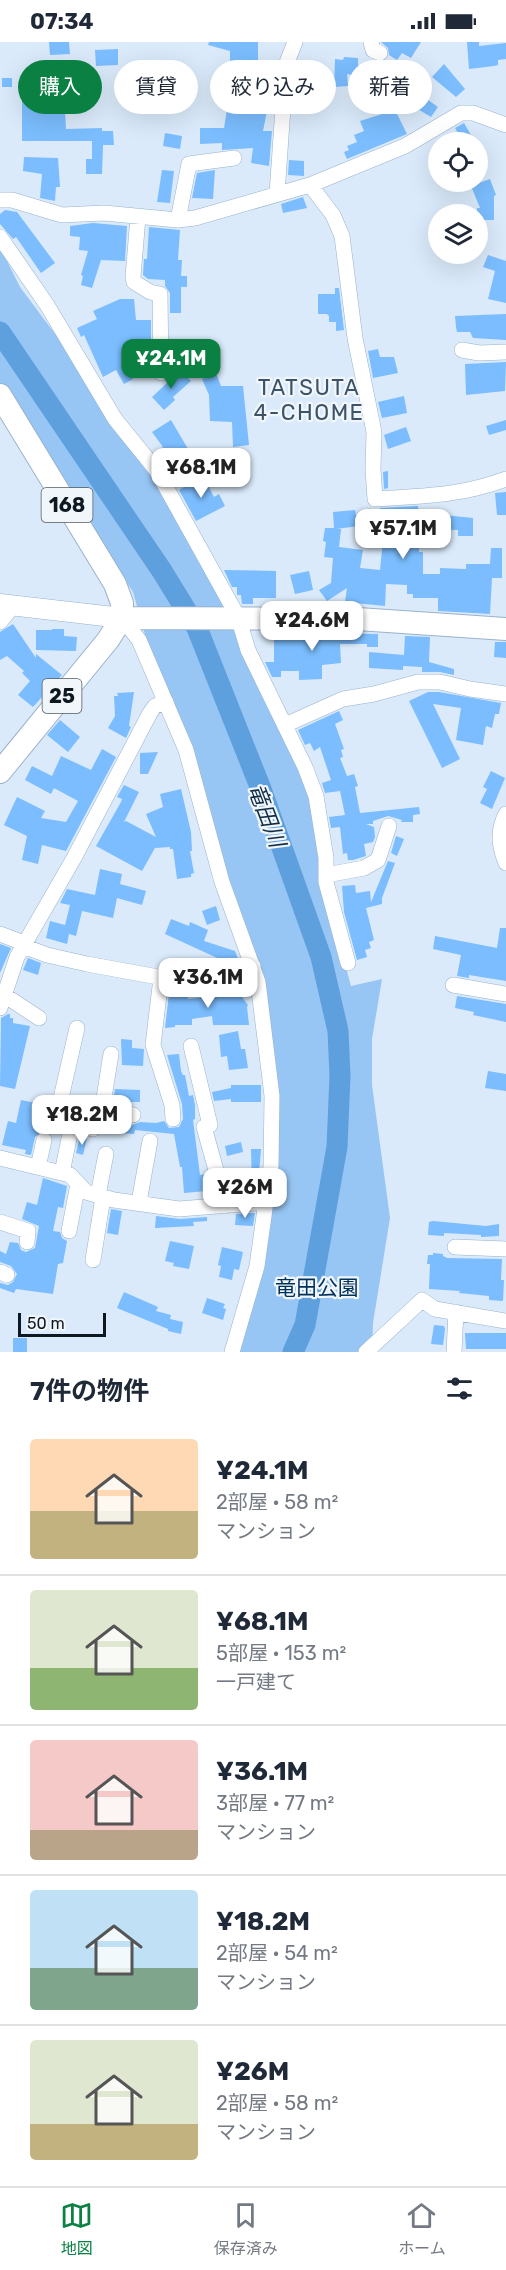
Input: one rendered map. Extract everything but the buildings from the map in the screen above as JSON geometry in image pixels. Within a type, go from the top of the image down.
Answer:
[{"type":"highway","name":"168","points":[[0,395],[116,584],[122,603],[122,618]]},
{"type":"highway","points":[[122,618],[230,617],[358,620],[506,629]]},
{"type":"highway","name":"25","points":[[0,772],[108,640],[122,618]]},
{"type":"main road","points":[[7,605],[122,618]]},
{"type":"street","points":[[277,194],[286,65],[295,42]]},
{"type":"street","points":[[0,200],[12,200],[62,215],[104,213],[178,220],[195,218],[310,184],[405,146],[461,113],[473,113],[506,125]]},
{"type":"street","points":[[178,220],[189,164],[234,158]]},
{"type":"street","points":[[310,184],[333,215],[342,236],[355,338],[374,432],[375,499],[451,494],[483,488],[506,479]]},
{"type":"street","points":[[138,217],[133,277],[134,282],[150,292],[160,294],[161,373]]},
{"type":"street","points":[[0,237],[47,305],[115,418],[157,471],[285,725],[316,796],[324,837],[326,882],[348,963]]},
{"type":"street","points":[[462,350],[479,354],[506,352]]},
{"type":"street","points":[[0,622],[7,605]]},
{"type":"street","points":[[122,618],[139,640],[186,750],[222,882],[258,982],[272,1096],[271,1166],[257,1266],[232,1352]]},
{"type":"street","points":[[285,725],[344,699],[374,694],[426,680],[506,694]]},
{"type":"street","points":[[39,1018],[1,1000],[24,945],[74,858],[150,713],[155,706],[166,702]]},
{"type":"street","points":[[506,814],[501,826],[500,840],[506,862]]},
{"type":"street","points":[[326,875],[364,868],[378,860],[389,826]]},
{"type":"street","points":[[0,934],[47,955],[180,981],[213,981],[253,966]]},
{"type":"street","points":[[161,978],[153,1046],[172,1105],[173,1119]]},
{"type":"street","points":[[453,985],[506,994]]},
{"type":"street","points":[[76,1028],[57,1120],[93,1129],[97,1112],[102,1110],[133,1114]]},
{"type":"street","points":[[192,1046],[210,1125],[204,1127],[226,1206]]},
{"type":"street","points":[[102,1110],[111,1054]]},
{"type":"street","points":[[62,1173],[72,1124]]},
{"type":"street","points":[[38,1167],[44,1140]]},
{"type":"street","points":[[139,1202],[150,1141]]},
{"type":"street","points":[[93,1260],[106,1154]]},
{"type":"street","points":[[0,1158],[70,1175],[86,1192],[178,1209],[267,1202]]},
{"type":"street","points":[[69,1231],[78,1185]]},
{"type":"street","points":[[0,1222],[28,1231],[27,1242]]},
{"type":"street","points":[[454,1247],[506,1249]]},
{"type":"street","points":[[366,1352],[422,1300],[435,1309],[506,1321]]},
{"type":"street","points":[[454,1352],[456,1312]]},
{"type":"green space","name":"竜田公園","points":[[0,247],[20,287],[70,354],[153,475],[209,575],[303,779],[314,815],[324,887],[351,986],[382,979],[372,1039],[372,1085],[390,1218],[373,1323],[372,1352],[234,1352],[277,1161],[267,1009],[147,642],[133,592],[0,384]]},
{"type":"waterway","name":"竜田川","points":[[0,332],[162,571],[197,628],[261,789],[321,957],[338,1031],[340,1076],[337,1147],[305,1325],[293,1352]]},
{"type":"district","name":"TATSUTA 4-CHOME","points":[[309,400]]}]
